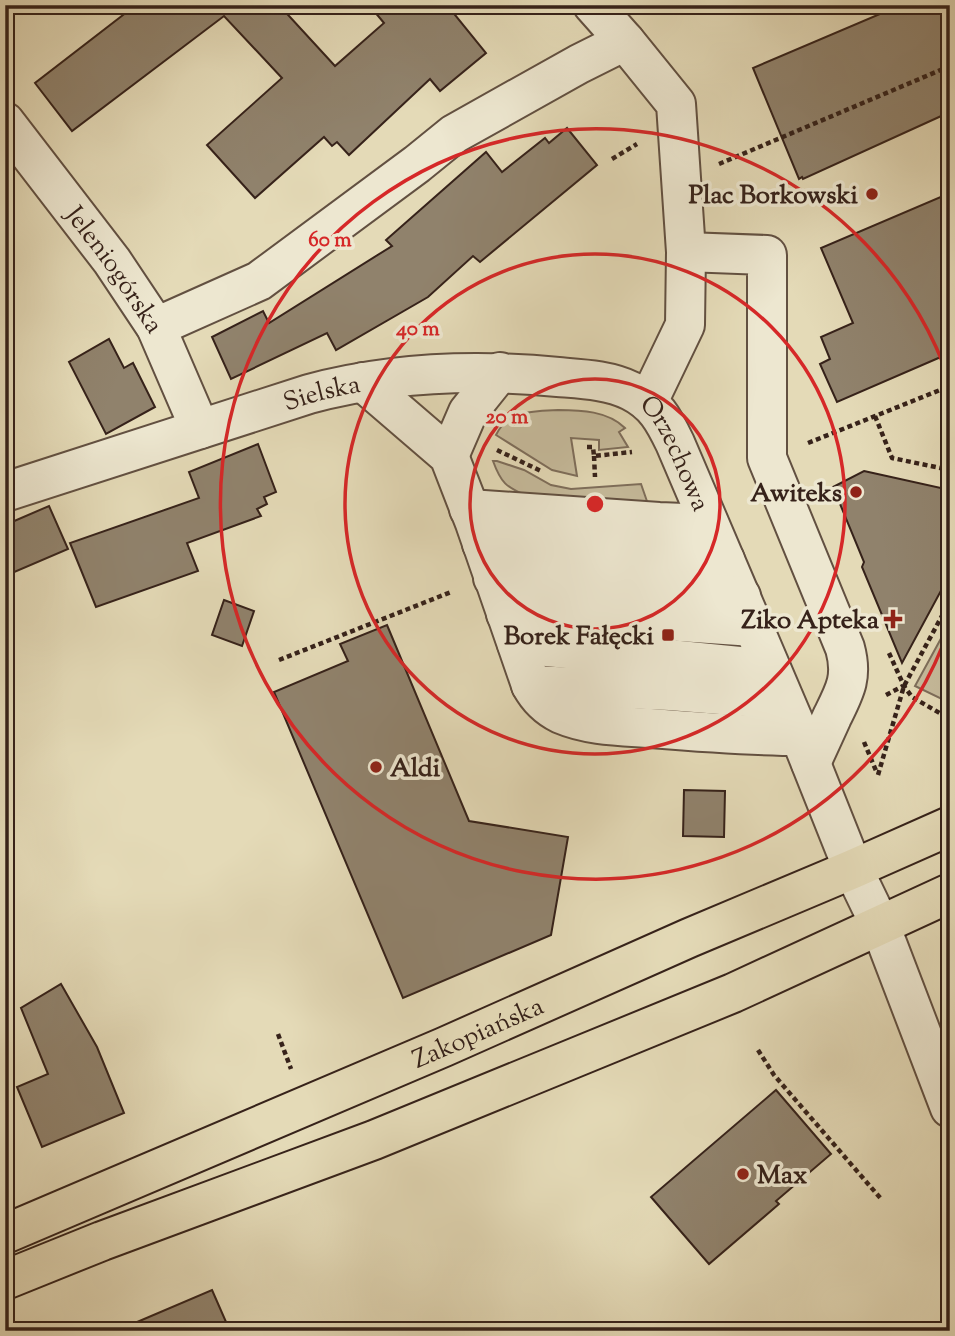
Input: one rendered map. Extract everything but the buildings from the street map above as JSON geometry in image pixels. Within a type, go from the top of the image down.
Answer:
[{"type":"main road","name":"Zakopiańska","points":[[5,1234],[950,827]]},
{"type":"main road","points":[[5,1280],[374,1140],[733,993],[950,893]]},
{"type":"street","name":"Orzechowa","points":[[593,5],[676,104],[686,252],[685,325],[648,402],[664,419],[725,560],[853,869],[880,925],[950,1108]]},
{"type":"street","points":[[156,327],[260,281],[454,134],[625,41]]},
{"type":"street","name":"Jeleniogórska","points":[[5,122],[112,261],[156,327],[200,429]]},
{"type":"street","points":[[363,382],[449,456],[531,685],[539,698],[551,709],[594,724],[742,736],[805,750],[843,697],[849,661],[767,458],[767,254],[686,252]]},
{"type":"street","points":[[449,456],[468,412],[500,372]]},
{"type":"street","name":"Sielska","points":[[5,492],[309,394],[363,382],[436,374],[500,372],[603,382],[632,391],[648,402]]},
{"type":"street","points":[[481,544],[709,524]]},
{"type":"street","points":[[481,544],[725,560]]},
{"type":"street","points":[[481,544],[747,612]]},
{"type":"street","points":[[511,629],[747,612]]},
{"type":"street","points":[[511,629],[778,684]]},
{"type":"street","points":[[531,685],[670,691],[778,684]]},
{"type":"path","points":[[680,177],[731,160],[950,66]]},
{"type":"path","points":[[612,159],[645,139]]},
{"type":"path","points":[[801,446],[950,386]]},
{"type":"path","points":[[875,416],[892,458],[950,470]]},
{"type":"path","points":[[586,447],[593,447],[591,465],[596,481]]},
{"type":"path","points":[[594,456],[632,452]]},
{"type":"path","points":[[279,660],[451,592]]},
{"type":"path","points":[[878,775],[904,686],[950,601]]},
{"type":"path","points":[[278,1034],[295,1080]]},
{"type":"path","points":[[758,1050],[774,1075],[882,1200]]},
{"type":"shaded area","points":[[558,410],[585,411],[611,418],[625,428],[619,432],[628,447],[599,450],[599,440],[571,438],[577,476],[552,470],[496,435],[507,421],[515,416]]},
{"type":"shaded area","points":[[493,461],[524,470],[551,485],[571,489],[641,484],[649,507],[527,496],[505,483]]},
{"type":"shaded area","points":[[950,622],[950,703],[915,686]]},
{"type":"place","name":"Plac Borkowski","points":[[872,194]]},
{"type":"place","name":"Awiteks","points":[[856,492]]},
{"type":"place","name":"Ziko Apteka","points":[[893,619]]},
{"type":"place","name":"Borek Fałęcki","points":[[668,635]]},
{"type":"place","name":"Aldi","points":[[376,767]]},
{"type":"place","name":"Max","points":[[743,1174]]}]
